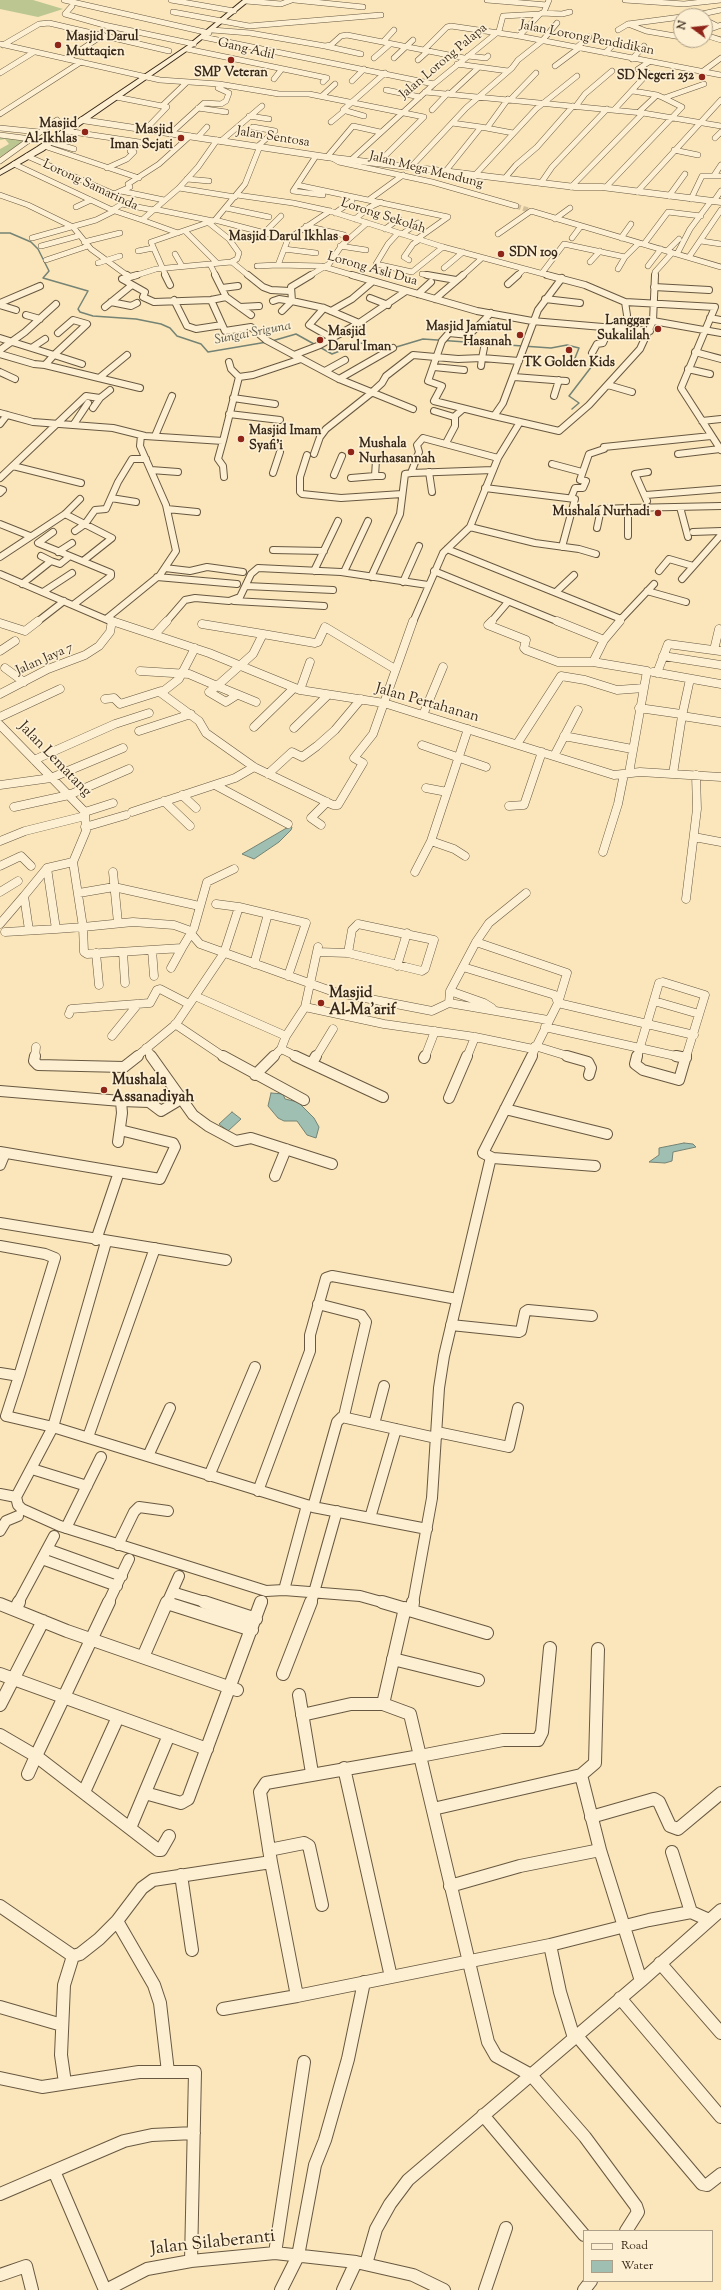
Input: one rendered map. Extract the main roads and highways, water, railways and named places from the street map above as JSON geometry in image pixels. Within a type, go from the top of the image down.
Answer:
[{"type":"main road","points":[[0,173],[44,146],[194,44],[247,1]]},
{"type":"water","points":[[290,826],[292,827],[291,830],[279,842],[254,859],[242,854]]},
{"type":"water","points":[[271,1093],[283,1094],[285,1099],[298,1102],[314,1118],[319,1127],[316,1138],[307,1135],[297,1121],[284,1121],[278,1118],[268,1106]]},
{"type":"water","points":[[232,1112],[241,1119],[228,1131],[219,1124]]},
{"type":"water","points":[[684,1143],[693,1144],[696,1147],[673,1152],[672,1161],[665,1163],[649,1162],[659,1155],[659,1148]]},
{"type":"waterway","name":"Sungai Sriguna","points":[[0,233],[10,233],[31,242],[38,249],[49,271],[43,278],[88,291],[78,309],[80,312],[93,316],[136,319],[161,324],[170,328],[177,336],[201,344],[208,352],[267,342]]},
{"type":"waterway","name":"Sungai Sriguna","points":[[272,341],[296,334],[332,354],[360,343],[393,348],[423,339],[551,348],[567,345],[579,348],[573,363],[592,366],[569,396],[579,403],[572,409]]},
{"type":"tunnel","points":[[516,206],[531,211]]},
{"type":"place","name":"Masjid Darul Muttaqien","points":[[58,45]]},
{"type":"place","name":"SMP Veteran","points":[[231,60]]},
{"type":"place","name":"SD Negeri 252","points":[[702,77]]},
{"type":"place","name":"Masjid Al-Ikhlas","points":[[85,132]]},
{"type":"place","name":"Masjid Iman Sejati","points":[[181,138]]},
{"type":"place","name":"Masjid Darul Ikhlas","points":[[346,238]]},
{"type":"place","name":"SDN 109","points":[[501,254]]},
{"type":"place","name":"Langgar Sukalilah","points":[[658,329]]},
{"type":"place","name":"Masjid Jamiatul Hasanah","points":[[520,335]]},
{"type":"place","name":"Masjid Darul Iman","points":[[320,340]]},
{"type":"place","name":"TK Golden Kids","points":[[569,350]]},
{"type":"place","name":"Masjid Imam Syafi'i","points":[[241,439]]},
{"type":"place","name":"Mushala Nurhasannah","points":[[351,452]]},
{"type":"place","name":"Mushala Nurhadi","points":[[658,513]]},
{"type":"place","name":"Masjid Al-Ma'arif","points":[[321,1003]]},
{"type":"place","name":"Mushala Assanadiyah","points":[[104,1090]]}]
